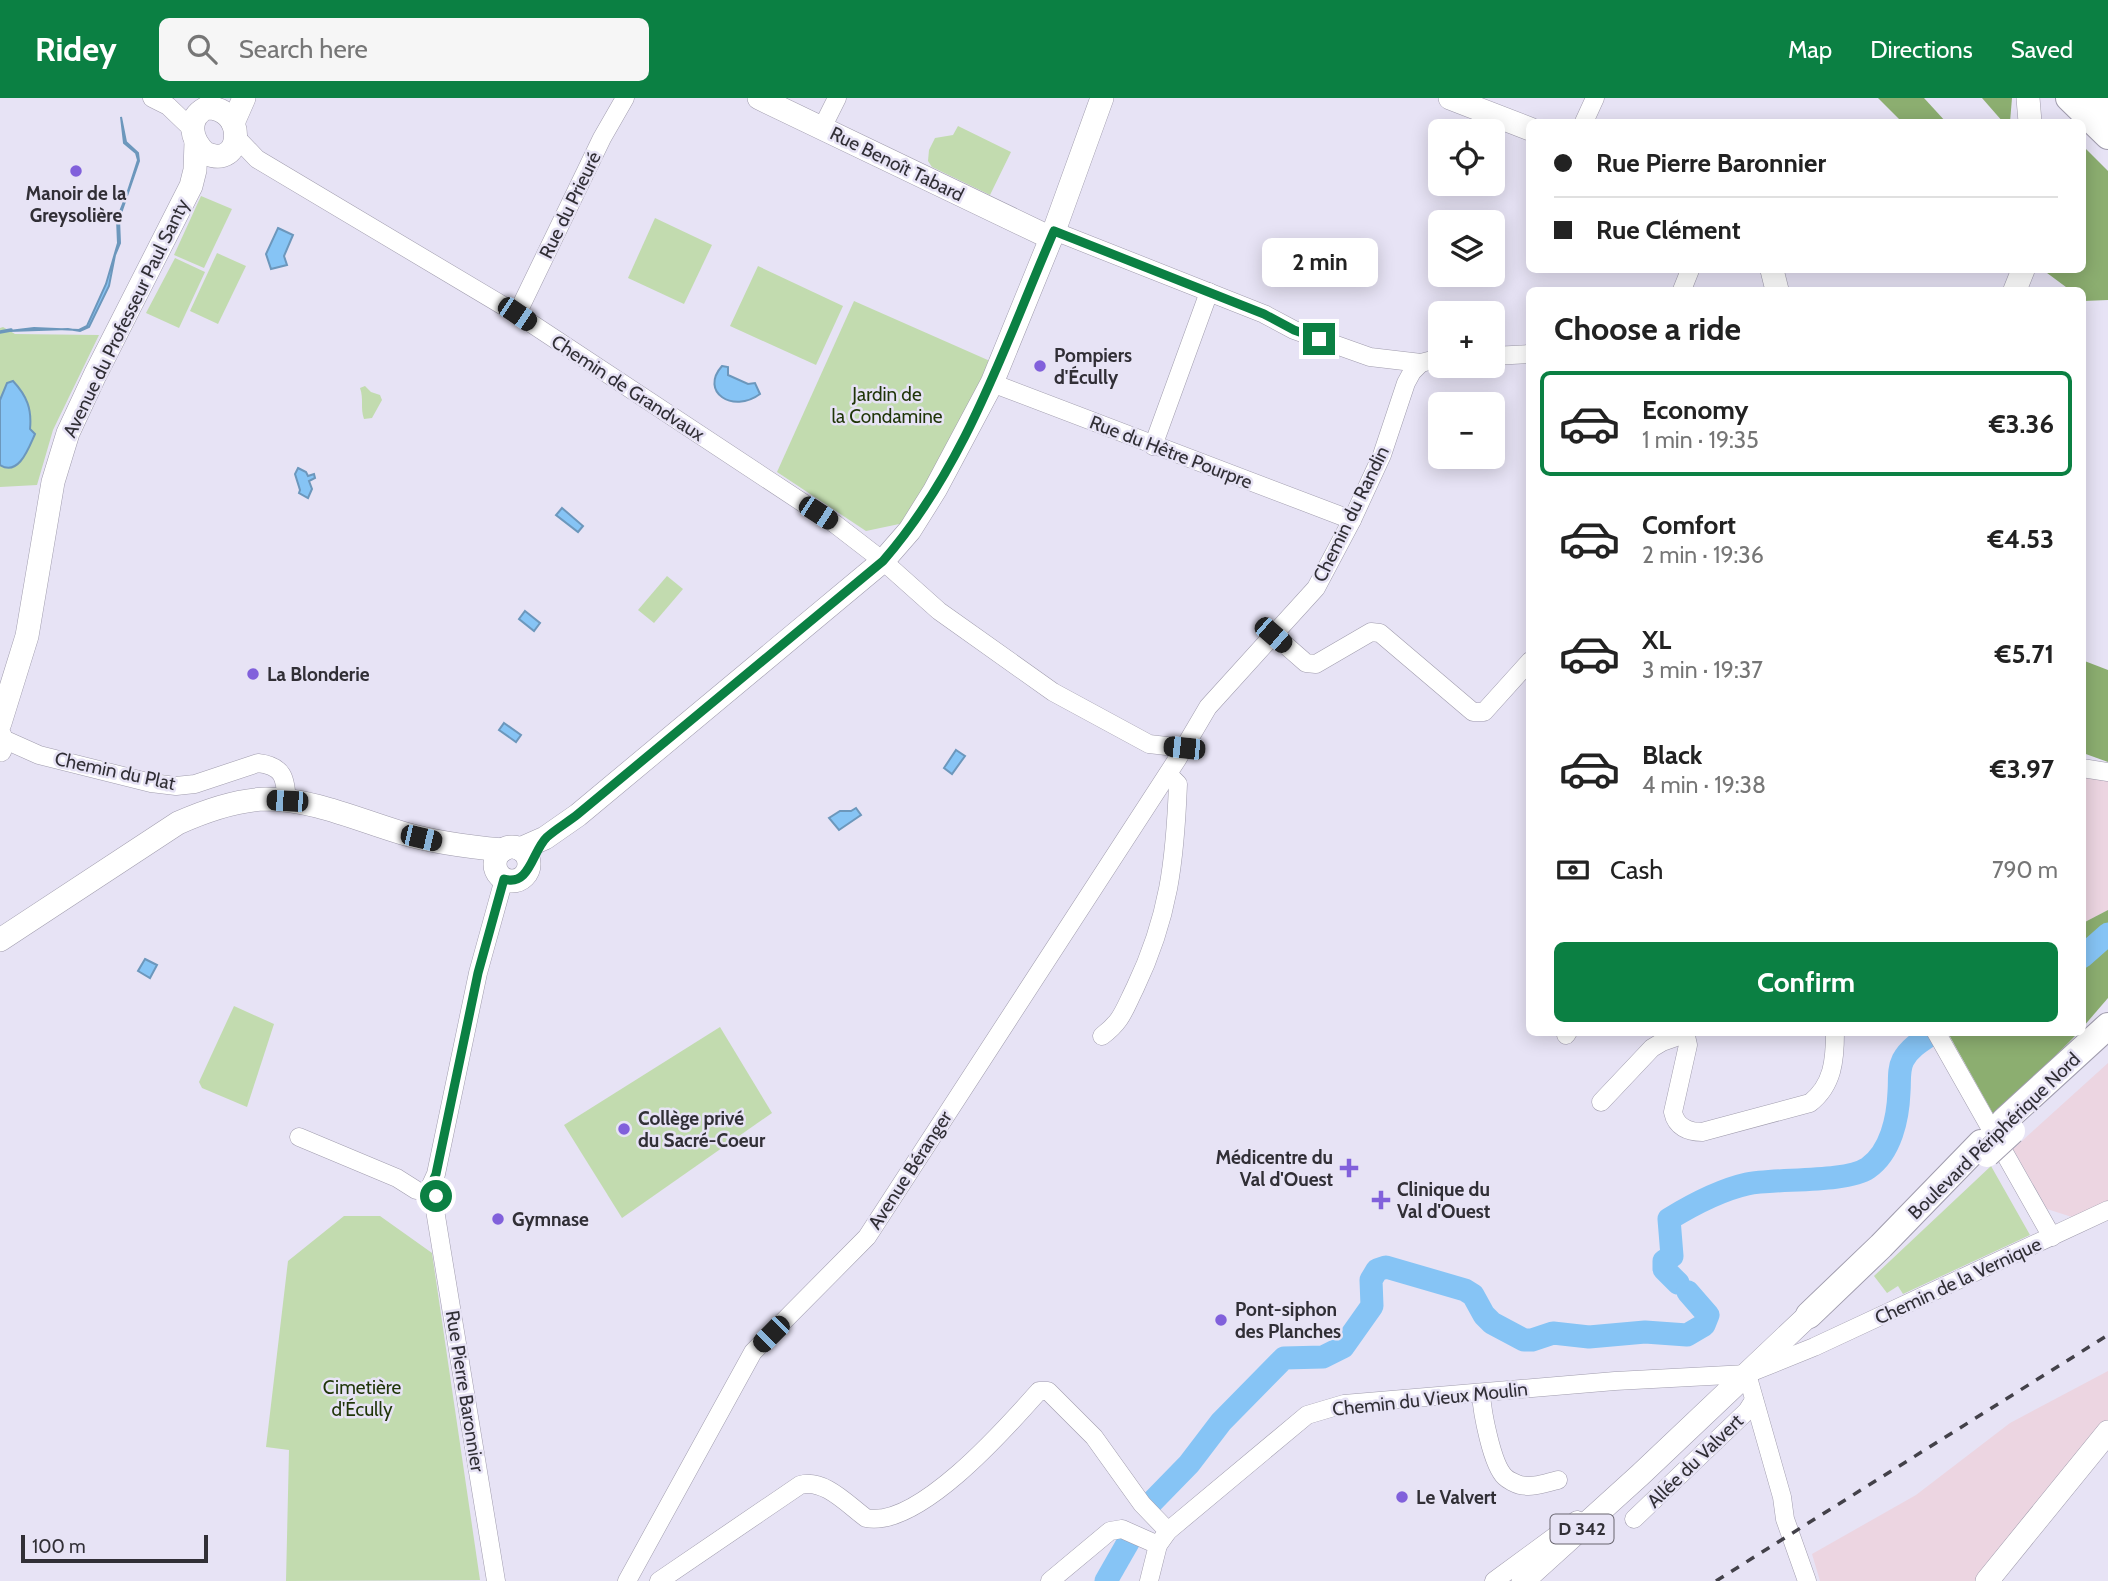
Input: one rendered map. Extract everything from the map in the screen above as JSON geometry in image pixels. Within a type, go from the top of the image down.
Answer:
[{"type":"highway","points":[[2099,98],[2108,107]]},
{"type":"highway","points":[[2086,120],[2108,136]]},
{"type":"highway","points":[[2086,134],[2108,156]]},
{"type":"highway","name":"Boulevard Périphérique Nord","points":[[1809,1315],[2102,1037],[2108,1013]]},
{"type":"main road","name":"Avenue du Professeur Paul Santy","points":[[191,186],[237,147],[244,98]]},
{"type":"main road","name":"Rue Benoît Tabard","points":[[759,98],[1047,233]]},
{"type":"main road","points":[[0,940],[178,823],[210,809],[264,799],[315,805],[406,834],[466,847],[510,862],[578,814],[883,561],[910,530],[935,490],[992,383],[1047,233],[1102,98]]},
{"type":"main road","points":[[1450,98],[1526,127]]},
{"type":"main road","points":[[2028,98],[2030,119]]},
{"type":"main road","points":[[225,113],[237,147],[205,153],[205,118],[225,113]]},
{"type":"main road","name":"Avenue du Professeur Paul Santy","points":[[0,740],[4,702],[27,636],[53,482],[68,433],[95,374],[191,186],[205,118]]},
{"type":"main road","name":"Boulevard Périphérique Nord","points":[[1747,1374],[1795,1343],[1809,1315]]},
{"type":"main road","name":"D 342","points":[[1523,1581],[1747,1374]]},
{"type":"main road","points":[[1987,1581],[2108,1432]]},
{"type":"main road","points":[[1997,1581],[2108,1443]]},
{"type":"street","name":"Rue du Prieuré","points":[[517,314],[602,138],[625,98]]},
{"type":"street","points":[[822,128],[837,98]]},
{"type":"street","points":[[1585,119],[1595,98]]},
{"type":"street","points":[[160,102],[205,118]]},
{"type":"street","name":"Chemin de Grandvaux","points":[[237,147],[517,314],[835,524],[883,561]]},
{"type":"street","points":[[1047,233],[1209,292],[1264,314],[1294,330],[1370,358],[1428,361]]},
{"type":"street","points":[[1153,446],[1209,292]]},
{"type":"street","points":[[1505,355],[1526,354]]},
{"type":"street","name":"Chemin du Randin","points":[[1184,748],[1208,708],[1316,588],[1352,520],[1382,454],[1406,383],[1412,372],[1422,363]]},
{"type":"street","name":"Rue du Hêtre Pourpre","points":[[992,383],[1352,520]]},
{"type":"street","points":[[883,561],[939,611],[1053,692],[1149,744],[1184,748]]},
{"type":"street","points":[[1273,635],[1306,663],[1317,664],[1371,632],[1380,633],[1473,712],[1485,712],[1526,666]]},
{"type":"street","name":"Chemin du Plat","points":[[0,740],[39,755],[176,786],[195,784],[258,763],[269,764],[284,778],[287,801]]},
{"type":"street","name":"Avenue Béranger","points":[[627,1581],[753,1352],[867,1237],[1184,748]]},
{"type":"street","points":[[2086,769],[2108,772]]},
{"type":"street","points":[[1102,1036],[1118,1024],[1146,965],[1164,912],[1173,866],[1178,783],[1168,774]]},
{"type":"street","points":[[299,1137],[426,1193],[436,1174],[478,973],[510,862]]},
{"type":"street","points":[[1601,1102],[1652,1048],[1677,1036]]},
{"type":"street","points":[[1686,1036],[1688,1045],[1674,1101],[1674,1117],[1688,1131],[1702,1132],[1810,1103],[1822,1090],[1832,1070],[1835,1036]]},
{"type":"street","name":"Chemin de la Vernique","points":[[1795,1343],[2052,1237],[1938,1036]]},
{"type":"street","name":"Rue Pierre Baronnier","points":[[426,1193],[435,1210],[496,1581]]},
{"type":"street","points":[[2052,1237],[2108,1210]]},
{"type":"street","points":[[1747,1374],[1782,1497],[1785,1519],[1807,1581]]},
{"type":"street","name":"Chemin du Vieux Moulin","points":[[1158,1535],[1307,1415],[1344,1404],[1615,1381],[1747,1374]]},
{"type":"street","points":[[659,1581],[800,1485],[809,1482],[820,1485],[866,1518],[874,1520],[911,1507],[952,1480],[988,1447],[1038,1391],[1043,1390],[1048,1391],[1094,1437],[1142,1504],[1158,1535],[1151,1580]]},
{"type":"street","points":[[1481,1393],[1482,1414],[1504,1477],[1518,1485],[1536,1486],[1558,1480]]},
{"type":"street","name":"Allée du Valvert","points":[[1634,1519],[1747,1411],[1754,1400]]},
{"type":"street","points":[[1494,1581],[1581,1517],[1622,1492]]},
{"type":"street","points":[[1050,1581],[1110,1531],[1122,1529],[1158,1535]]},
{"type":"shaded area","points":[[2086,771],[2108,779],[2108,910],[2086,921]]},
{"type":"shaded area","points":[[2108,1063],[2108,1201],[2075,1218],[2047,1209],[2013,1149]]},
{"type":"shaded area","points":[[2108,1371],[2108,1432],[1982,1581],[1820,1581],[1812,1554],[1916,1495],[2010,1423]]},
{"type":"green space","points":[[1878,98],[1924,98],[1943,119],[1899,119]]},
{"type":"green space","points":[[1982,98],[2012,98],[2010,119],[2000,119]]},
{"type":"green space","points":[[958,126],[1011,152],[990,195],[932,167],[928,161],[929,150],[935,138],[953,135]]},
{"type":"green space","points":[[2086,149],[2108,171],[2108,300],[2086,301],[2086,287],[2066,287],[2047,273],[2086,273]]},
{"type":"green space","points":[[201,196],[232,209],[204,268],[174,255]]},
{"type":"green space","points":[[655,218],[712,245],[684,304],[628,278]]},
{"type":"green space","points":[[217,253],[246,266],[218,324],[190,311]]},
{"type":"green space","points":[[175,258],[205,272],[179,328],[146,313]]},
{"type":"green space","points":[[758,266],[843,306],[816,365],[730,326]]},
{"type":"green space","name":"Jardin de la Condamine","points":[[854,301],[990,361],[950,444],[904,523],[866,531],[777,472]]},
{"type":"green space","points":[[0,328],[15,334],[99,335],[53,430],[37,485],[0,487]]},
{"type":"green space","points":[[365,386],[380,395],[382,400],[372,418],[364,419],[360,388]]},
{"type":"green space","points":[[667,576],[683,589],[654,623],[638,610]]},
{"type":"green space","points":[[2086,662],[2108,670],[2108,762],[2086,754]]},
{"type":"green space","points":[[2108,910],[2108,998],[2086,1024],[2086,921]]},
{"type":"green space","points":[[234,1006],[274,1024],[247,1107],[202,1088],[199,1082]]},
{"type":"green space","points":[[720,1027],[772,1113],[622,1218],[564,1125]]},
{"type":"green space","points":[[1950,1036],[2075,1036],[1995,1117]]},
{"type":"green space","points":[[1991,1166],[2030,1235],[1903,1294],[1898,1286],[1887,1293],[1874,1276]]},
{"type":"green space","name":"Cimetière d'Écully","points":[[344,1216],[380,1216],[432,1253],[480,1580],[286,1581],[289,1450],[266,1447],[288,1261]]},
{"type":"water","points":[[121,117],[126,142],[138,153],[139,161],[119,219],[120,243],[109,286],[89,327],[80,331],[72,330],[87,326],[106,284],[118,243],[117,219],[138,160],[136,153],[124,143]]},
{"type":"water","points":[[278,228],[293,235],[284,256],[287,265],[271,269],[266,254]]},
{"type":"water","points":[[34,328],[61,329],[9,331]]},
{"type":"water","points":[[722,366],[728,367],[728,375],[748,384],[755,383],[760,394],[739,402],[722,397],[714,384]]},
{"type":"water","points":[[13,381],[28,403],[30,429],[35,434],[18,464],[7,468],[0,465],[0,400],[7,383]]},
{"type":"water","points":[[298,468],[308,476],[314,474],[315,478],[309,481],[312,489],[308,498],[299,493],[295,474]]},
{"type":"water","points":[[562,508],[583,526],[578,532],[556,515]]},
{"type":"water","points":[[525,611],[540,623],[534,631],[519,619]]},
{"type":"water","points":[[504,723],[521,735],[516,742],[499,730]]},
{"type":"water","points":[[956,750],[965,756],[952,774],[944,768]]},
{"type":"water","points":[[856,808],[861,815],[839,830],[829,818],[840,811]]},
{"type":"water","points":[[145,959],[157,965],[150,978],[138,971]]},
{"type":"waterway","points":[[0,332],[11,330]]},
{"type":"waterway","points":[[2086,953],[2108,934]]},
{"type":"waterway","points":[[1678,1283],[1664,1269],[1664,1261],[1672,1256],[1669,1219],[1707,1198],[1747,1184],[1844,1176],[1868,1168],[1882,1153],[1892,1134],[1903,1060],[1913,1048],[1930,1036]]},
{"type":"waterway","points":[[1149,1505],[1189,1464],[1221,1422],[1284,1358],[1323,1357],[1343,1347],[1372,1306],[1371,1280],[1377,1270],[1386,1267],[1465,1290],[1473,1295],[1484,1315],[1492,1323],[1524,1340],[1553,1333],[1589,1337],[1645,1332],[1687,1335],[1704,1325],[1708,1315],[1688,1292]]},
{"type":"waterway","points":[[1106,1581],[1130,1539]]},
{"type":"railway","points":[[1716,1581],[2108,1335]]},
{"type":"place","name":"Manoir de la Greysolière","points":[[76,171]]},
{"type":"place","name":"Pompiers d'Écully","points":[[1040,366]]},
{"type":"place","name":"La Blonderie","points":[[253,674]]},
{"type":"place","name":"Collège privé du Sacré-Coeur","points":[[624,1129]]},
{"type":"place","name":"Médicentre du Val d'Ouest","points":[[1349,1168]]},
{"type":"place","name":"Clinique du Val d'Ouest","points":[[1381,1200]]},
{"type":"place","name":"Gymnase","points":[[498,1219]]},
{"type":"place","name":"Pont-siphon des Planches","points":[[1221,1320]]},
{"type":"place","name":"Le Valvert","points":[[1402,1497]]},
{"type":"route","points":[[436,1196],[431,1185],[436,1174],[478,973],[504,879],[516,881],[526,875],[529,864],[545,838],[578,814],[883,561],[910,530],[935,490],[992,383],[1054,231],[1264,314],[1294,330],[1319,339]]}]
